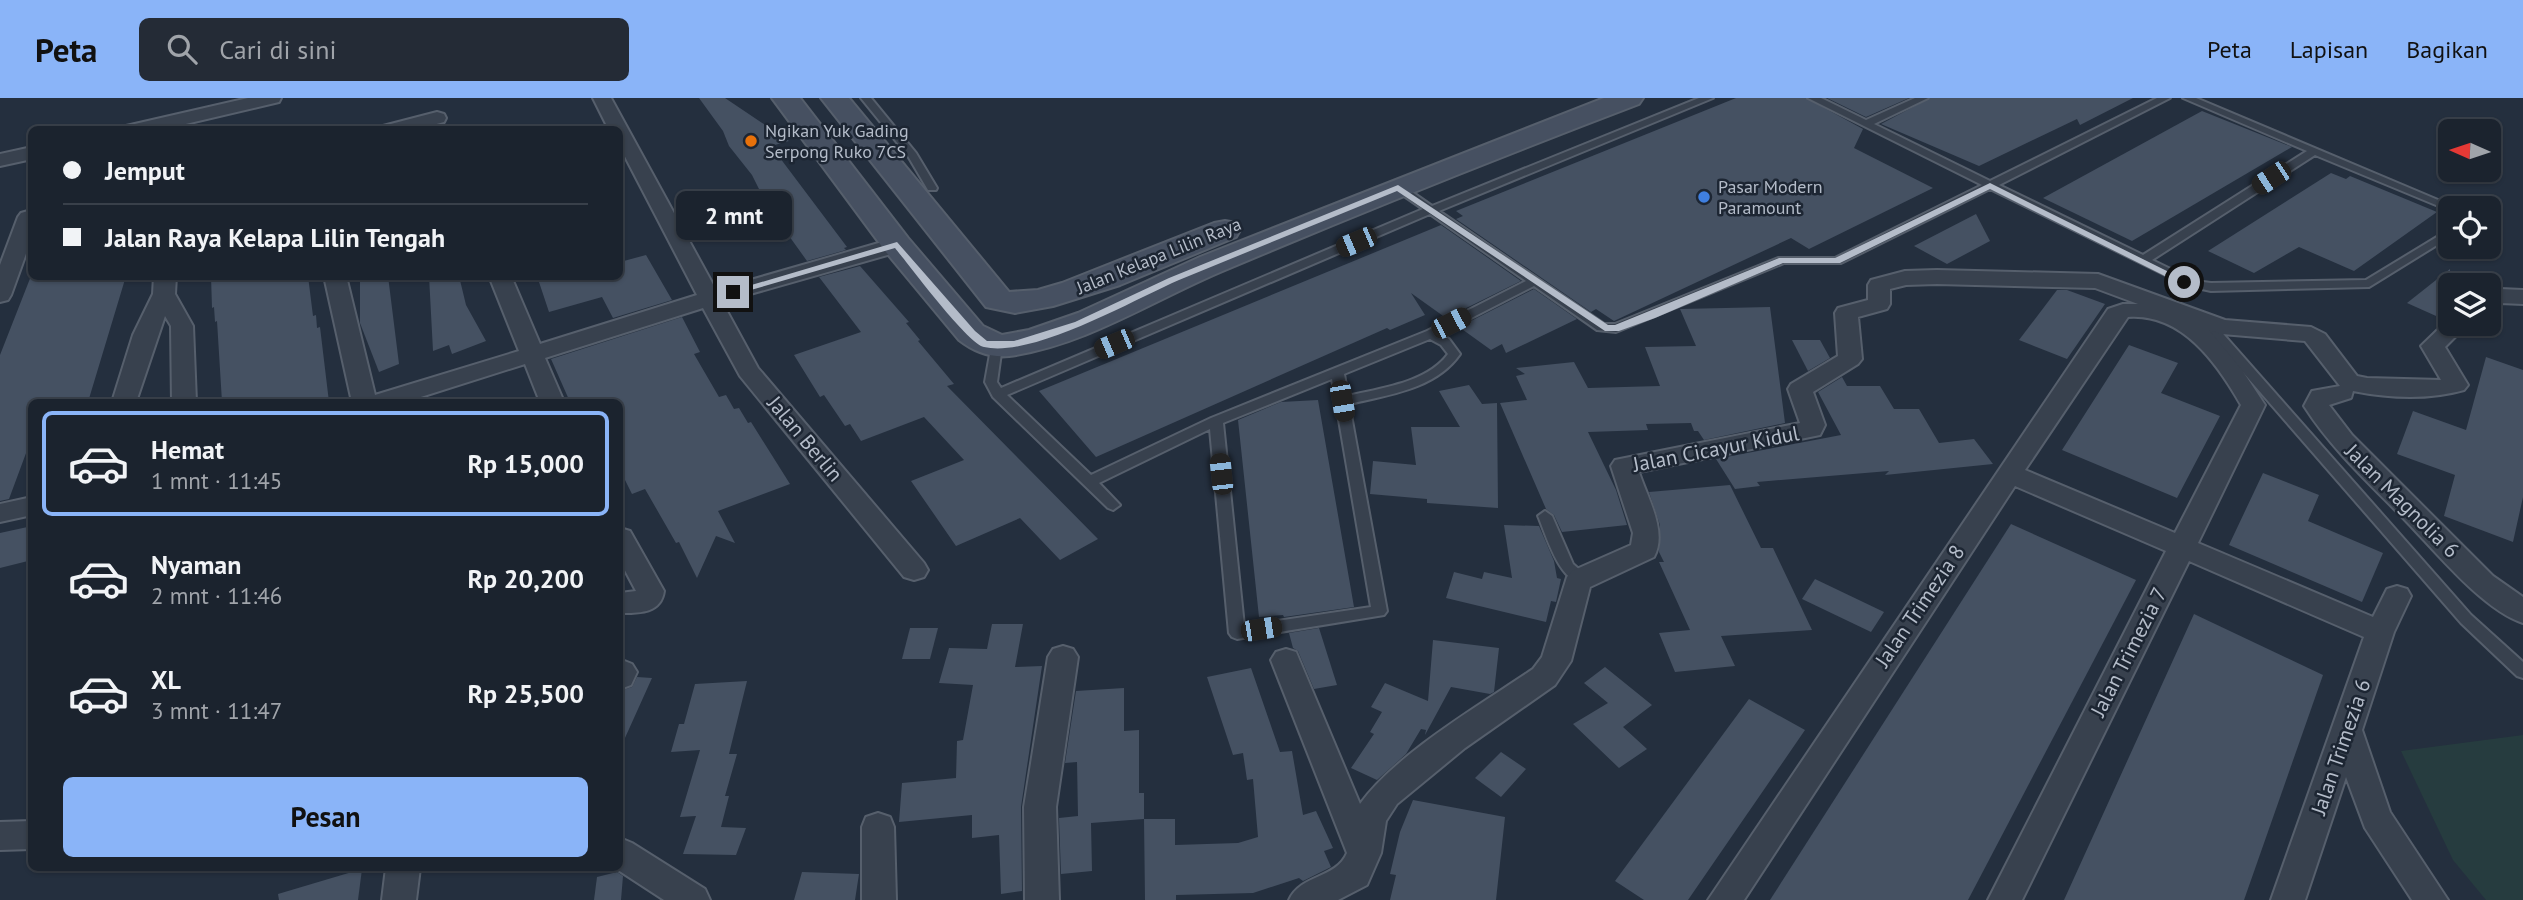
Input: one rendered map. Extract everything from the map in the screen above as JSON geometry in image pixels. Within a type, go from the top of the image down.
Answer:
[{"type":"street","points":[[172,125],[272,98]]},
{"type":"street","points":[[430,98],[440,124]]},
{"type":"street","name":"Jalan Berlin","points":[[603,98],[617,126]]},
{"type":"street","points":[[786,98],[897,245],[971,333],[985,344],[996,345],[1010,305],[998,300],[899,159],[835,98]]},
{"type":"street","name":"Jalan Kelapa Lilin Raya","points":[[1010,305],[1055,297],[1558,98]]},
{"type":"street","name":"Jalan Kelapa Lilin Raya","points":[[996,345],[1014,344],[1079,324],[1173,280],[1398,187],[1629,98]]},
{"type":"street","name":"Jalan Berlin","points":[[623,138],[748,371],[914,570]]},
{"type":"street","points":[[0,160],[28,154]]},
{"type":"street","points":[[0,223],[28,217]]},
{"type":"street","points":[[0,295],[28,222]]},
{"type":"street","points":[[390,399],[708,299],[897,245]]},
{"type":"street","name":"Jalan Cicayur Kidul","points":[[1582,578],[1644,550],[1646,533],[1623,468],[1625,465],[1811,429],[1813,425],[1800,389],[1850,359],[1846,313],[1879,304],[1879,285],[1884,283],[1905,278],[1937,277],[2098,281],[2206,322],[2232,329],[2312,334],[2354,385],[2432,388],[2456,385],[2433,346],[2444,336]]},
{"type":"street","points":[[336,280],[363,399]]},
{"type":"street","points":[[502,280],[551,399]]},
{"type":"street","points":[[125,399],[164,285]]},
{"type":"street","points":[[164,285],[181,326],[184,399]]},
{"type":"street","points":[[2501,296],[2523,298]]},
{"type":"street","points":[[1055,297],[1051,306],[1052,314],[1057,319],[1079,324]]},
{"type":"street","name":"Jalan Trimezia 8","points":[[1725,900],[2116,314],[2137,308],[2192,328],[2246,391],[2253,405]]},
{"type":"street","name":"Jalan Magnolia 6","points":[[2342,393],[2320,397],[2316,406],[2343,442],[2483,583],[2522,607]]},
{"type":"street","name":"Jalan Trimezia 7","points":[[2005,900],[2253,405]]},
{"type":"street","points":[[2008,473],[2381,632]]},
{"type":"street","points":[[0,513],[28,507]]},
{"type":"street","points":[[623,543],[650,591],[649,598],[643,602],[623,603]]},
{"type":"street","points":[[1306,900],[1356,874],[1364,853],[1370,817],[1386,794],[1454,738],[1544,677],[1556,661],[1577,584],[1582,578]]},
{"type":"street","name":"Jalan Trimezia 6","points":[[2288,900],[2381,632],[2397,596]]},
{"type":"street","points":[[1042,900],[1040,807],[1063,657]]},
{"type":"street","points":[[1286,660],[1364,853]]},
{"type":"street","points":[[2347,732],[2376,818],[2431,900]]},
{"type":"street","points":[[878,827],[880,900]]},
{"type":"street","points":[[0,836],[28,835]]},
{"type":"street","points":[[623,855],[693,900]]},
{"type":"street","points":[[399,900],[403,871]]},
{"type":"lane","points":[[866,98],[899,159],[932,188]]},
{"type":"lane","points":[[998,394],[1431,211],[1708,98]]},
{"type":"lane","points":[[1813,98],[2184,282],[2205,287],[2366,283],[2438,239]]},
{"type":"lane","points":[[1866,124],[1923,98]]},
{"type":"lane","points":[[1398,187],[1601,327],[1616,328],[1782,260],[1837,261],[2165,98]]},
{"type":"lane","points":[[2188,98],[2438,202]]},
{"type":"lane","points":[[2142,261],[2314,151]]},
{"type":"lane","points":[[1089,482],[1216,421],[1431,334],[1534,281]]},
{"type":"lane","points":[[2206,322],[2466,620],[2523,672]]},
{"type":"lane","points":[[1342,401],[1416,380],[1445,366],[1454,354],[1445,342],[1431,334]]},
{"type":"lane","points":[[996,345],[991,382],[998,394],[1113,505]]},
{"type":"lane","points":[[1216,421],[1237,633],[1379,611],[1337,372]]},
{"type":"lane","points":[[1545,516],[1567,567],[1582,578]]},
{"type":"green space","points":[[2523,735],[2523,900],[2486,900],[2453,860],[2401,751]]},
{"type":"building","points":[[699,98],[725,98],[789,141],[771,146],[847,247],[844,248],[846,250],[807,261],[756,190],[759,189],[752,175],[729,146],[723,131]]},
{"type":"building","name":"Pasar Modern Paramount","points":[[1736,98],[1806,98],[1863,129],[1854,148],[1933,188],[1809,249],[1791,238],[1614,321],[1596,309],[1591,312],[1456,219],[1463,216],[1456,211]]},
{"type":"building","points":[[1827,98],[1909,98],[1866,117]]},
{"type":"building","points":[[1930,98],[2133,98],[2080,125],[2077,119],[1979,166],[1881,124]]},
{"type":"building","points":[[2202,111],[2292,147],[2132,241],[2043,198]]},
{"type":"building","points":[[2331,173],[2346,179],[2350,176],[2437,212],[2354,271],[2299,247],[2254,273],[2208,251]]},
{"type":"building","points":[[1976,214],[1990,241],[1947,264],[1914,246]]},
{"type":"building","points":[[1441,225],[1521,281],[1446,318],[1411,293],[1425,315],[1390,330],[1387,328],[1096,457],[1039,391]]},
{"type":"building","points":[[646,255],[672,300],[613,318],[602,297],[549,312],[538,280],[623,280],[623,261]]},
{"type":"building","points":[[860,266],[909,322],[906,323],[920,340],[918,341],[954,384],[947,386],[1098,539],[1060,560],[1020,518],[956,546],[911,481],[964,460],[924,417],[861,441],[850,424],[845,426],[824,395],[820,397],[794,355],[861,332],[819,277]]},
{"type":"building","points":[[2438,278],[2438,317],[2407,303]]},
{"type":"building","points":[[29,280],[125,280],[89,399],[28,399],[28,448],[9,499],[0,501],[0,355]]},
{"type":"building","points":[[211,280],[308,280],[313,316],[316,315],[317,328],[320,327],[329,399],[222,399],[217,321],[215,322],[214,307],[212,308]]},
{"type":"building","points":[[360,280],[388,280],[399,364],[379,372],[360,323]]},
{"type":"building","points":[[429,280],[460,280],[466,305],[486,341],[452,354],[449,345],[433,351]]},
{"type":"building","points":[[1534,289],[1577,319],[1506,353],[1502,344],[1491,350],[1459,327]]},
{"type":"building","points":[[2057,290],[2067,290],[2105,304],[2067,359],[2019,340]]},
{"type":"building","points":[[1770,307],[1785,423],[1704,440],[1698,431],[1694,431],[1691,423],[1646,424],[1648,430],[1588,432],[1616,490],[1627,525],[1562,532],[1554,515],[1546,509],[1500,403],[1527,400],[1516,376],[1525,374],[1516,368],[1574,362],[1588,388],[1660,386],[1645,347],[1696,346],[1680,309]]},
{"type":"building","points":[[682,317],[700,352],[694,354],[719,397],[726,395],[734,409],[739,408],[748,423],[751,422],[790,484],[718,511],[735,543],[716,536],[697,578],[679,542],[676,543],[645,489],[632,494],[625,480],[623,481],[623,399],[569,399],[551,359]]},
{"type":"building","points":[[1792,340],[1820,340],[1830,358],[1808,371]]},
{"type":"building","points":[[2129,345],[2178,363],[2161,393],[2220,416],[2177,498],[2062,450]]},
{"type":"building","points":[[2486,357],[2523,370],[2523,497],[2513,542],[2444,516],[2455,475],[2397,454],[2413,411],[2466,430]]},
{"type":"building","points":[[1842,377],[1847,386],[1880,386],[1894,409],[1919,409],[1939,443],[1974,439],[1993,464],[1885,475],[1889,471],[1757,482],[1760,486],[1735,489],[1716,459],[1841,435],[1818,392]]},
{"type":"building","points":[[1469,385],[1482,404],[1497,403],[1498,508],[1427,503],[1427,499],[1370,494],[1373,461],[1416,465],[1411,427],[1460,427],[1439,391]]},
{"type":"building","points":[[1318,400],[1354,607],[1284,617],[1259,617],[1238,420],[1281,402]]},
{"type":"building","points":[[2263,473],[2319,495],[2308,521],[2383,553],[2362,602],[2229,545]]},
{"type":"building","points":[[1730,485],[1761,548],[1773,548],[1812,630],[1721,636],[1735,666],[1675,672],[1659,633],[1690,630],[1659,562],[1664,562],[1659,552],[1660,525],[1649,492]]},
{"type":"building","points":[[2011,524],[2136,580],[1968,900],[1770,900]]},
{"type":"building","points":[[1504,525],[1539,526],[1554,561],[1557,578],[1561,579],[1556,602],[1551,601],[1546,622],[1446,598],[1454,572],[1482,579],[1484,572],[1512,578]]},
{"type":"building","points":[[28,527],[28,561],[0,568],[0,533]]},
{"type":"building","points":[[1815,579],[1884,612],[1871,632],[1802,599]]},
{"type":"building","points":[[2194,614],[2323,675],[2244,900],[2064,900]]},
{"type":"building","points":[[992,624],[1023,624],[1015,667],[1042,666],[1021,807],[1022,891],[1001,894],[999,835],[972,838],[972,815],[899,822],[902,783],[956,778],[957,741],[963,740],[973,685],[939,683],[949,648],[987,649]]},
{"type":"building","points":[[910,628],[938,628],[930,659],[902,659]]},
{"type":"building","points":[[1319,628],[1337,685],[1314,689],[1298,651],[1293,648],[1289,633]]},
{"type":"building","points":[[1433,640],[1499,648],[1494,692],[1490,694],[1451,687],[1425,735],[1426,730],[1421,729],[1406,754],[1377,780],[1351,768],[1374,734],[1370,732],[1382,712],[1371,707],[1385,683],[1428,701]]},
{"type":"building","points":[[1605,667],[1652,705],[1623,727],[1647,749],[1619,768],[1573,724],[1608,703],[1584,683]]},
{"type":"building","points":[[1251,668],[1280,752],[1292,751],[1303,815],[1316,811],[1333,848],[1324,851],[1331,867],[1303,881],[1299,878],[1253,893],[1176,895],[1176,900],[1145,900],[1144,819],[1175,819],[1175,845],[1238,843],[1258,837],[1253,779],[1247,780],[1243,753],[1233,755],[1207,677]]},
{"type":"building","points":[[637,677],[652,678],[623,742],[623,690],[632,687]]},
{"type":"building","points":[[747,681],[729,754],[737,754],[725,796],[729,796],[721,827],[746,828],[736,855],[683,854],[696,816],[680,817],[700,750],[671,752],[679,724],[684,724],[695,684]]},
{"type":"building","points":[[1124,688],[1124,731],[1139,730],[1139,793],[1144,793],[1144,819],[1091,823],[1092,871],[1061,874],[1059,818],[1078,816],[1077,762],[1065,763],[1076,691]]},
{"type":"building","points":[[1749,699],[1805,730],[1688,900],[1644,900],[1615,881]]},
{"type":"building","points":[[1501,752],[1526,769],[1501,797],[1475,778]]},
{"type":"building","points":[[1413,800],[1505,817],[1496,900],[1390,900],[1396,875],[1390,874],[1400,832]]},
{"type":"building","points":[[362,871],[358,900],[279,900],[278,894]]},
{"type":"building","points":[[617,872],[623,876],[621,900],[594,900],[597,877]]},
{"type":"building","points":[[802,872],[859,874],[855,900],[794,900]]},
{"type":"place","name":"Ngikan Yuk Gading Serpong Ruko 7CS","points":[[751,141]]},
{"type":"place","name":"Pasar Modern Paramount","points":[[1704,197]]},
{"type":"route","points":[[733,292],[897,245],[971,333],[985,344],[1014,344],[1079,324],[1173,280],[1398,187],[1605,328],[1616,328],[1651,316],[1782,260],[1837,261],[1990,186],[2184,282]]}]
